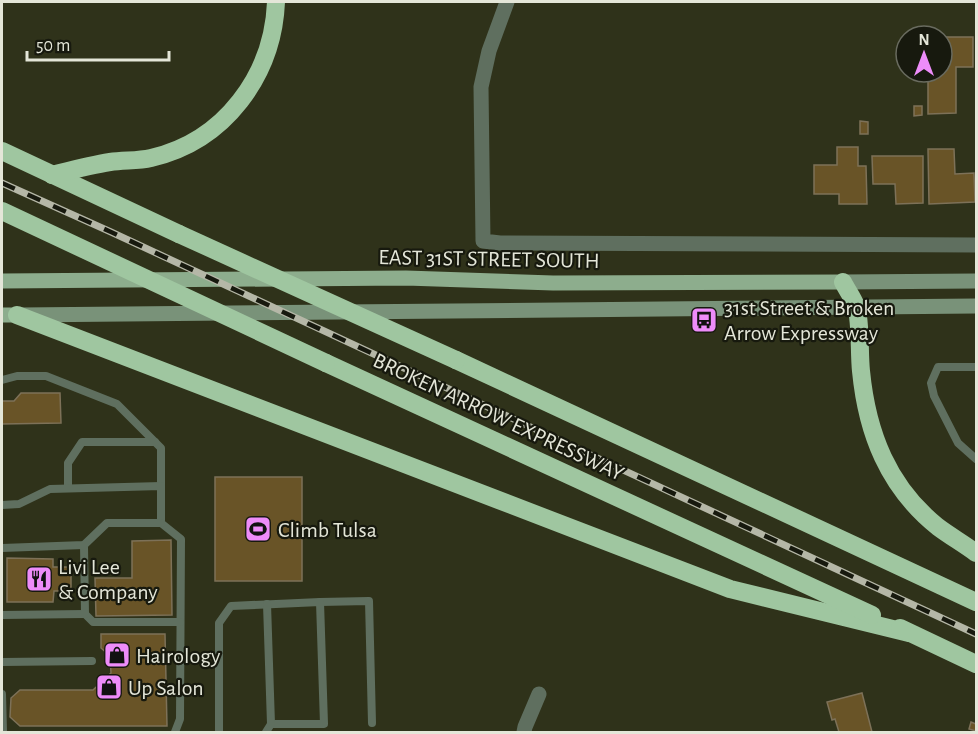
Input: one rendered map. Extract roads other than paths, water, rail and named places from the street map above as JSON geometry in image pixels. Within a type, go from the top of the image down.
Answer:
[{"type":"highway","points":[[52,175],[111,162],[151,158],[179,148],[203,135],[225,118],[244,96],[258,74],[268,51],[274,27],[276,2]]},
{"type":"highway","name":"BROKEN ARROW EXPRESSWAY","points":[[4,152],[976,602]]},
{"type":"highway","name":"BROKEN ARROW EXPRESSWAY","points":[[2,211],[976,664]]},
{"type":"highway","points":[[843,282],[856,307],[865,403],[870,428],[881,456],[894,478],[911,499],[938,526],[976,553]]},
{"type":"highway","points":[[9,315],[730,589],[909,633]]},
{"type":"main road","name":"EAST 31ST STREET SOUTH","points":[[2,281],[406,278],[553,282],[976,281]]},
{"type":"main road","points":[[9,315],[976,306]]},
{"type":"street","name":"EAST 31ST STREET SOUTH","points":[[507,2],[489,51],[481,87],[483,241],[500,243],[976,245]]},
{"type":"street","points":[[524,732],[539,694]]},
{"type":"lane","points":[[976,367],[938,367],[931,383],[934,396],[958,443],[976,459]]},
{"type":"lane","points":[[2,380],[17,375],[46,376],[117,404],[161,448],[161,523]]},
{"type":"lane","points":[[68,488],[68,463],[82,442],[155,442]]},
{"type":"lane","points":[[2,505],[19,504],[50,489],[161,486]]},
{"type":"lane","points":[[2,548],[84,545],[107,523],[161,523],[181,538],[180,719],[175,732]]},
{"type":"lane","points":[[84,545],[85,614],[93,622],[180,622]]},
{"type":"lane","points":[[219,728],[219,623],[231,606],[320,602],[369,601],[372,723]]},
{"type":"lane","points":[[271,724],[324,724],[320,602]]},
{"type":"lane","points":[[266,732],[271,724],[267,604]]},
{"type":"lane","points":[[2,615],[85,614]]},
{"type":"lane","points":[[2,662],[92,662]]},
{"type":"lane","points":[[2,694],[3,732]]},
{"type":"railway","points":[[2,183],[976,634]]},
{"type":"place","name":"31st Street & Broken Arrow Expressway","points":[[704,320]]},
{"type":"place","name":"Climb Tulsa","points":[[258,529]]},
{"type":"place","name":"Livi Lee & Company","points":[[39,579]]},
{"type":"place","name":"Hairology","points":[[117,655]]},
{"type":"place","name":"Up Salon","points":[[109,687]]}]
